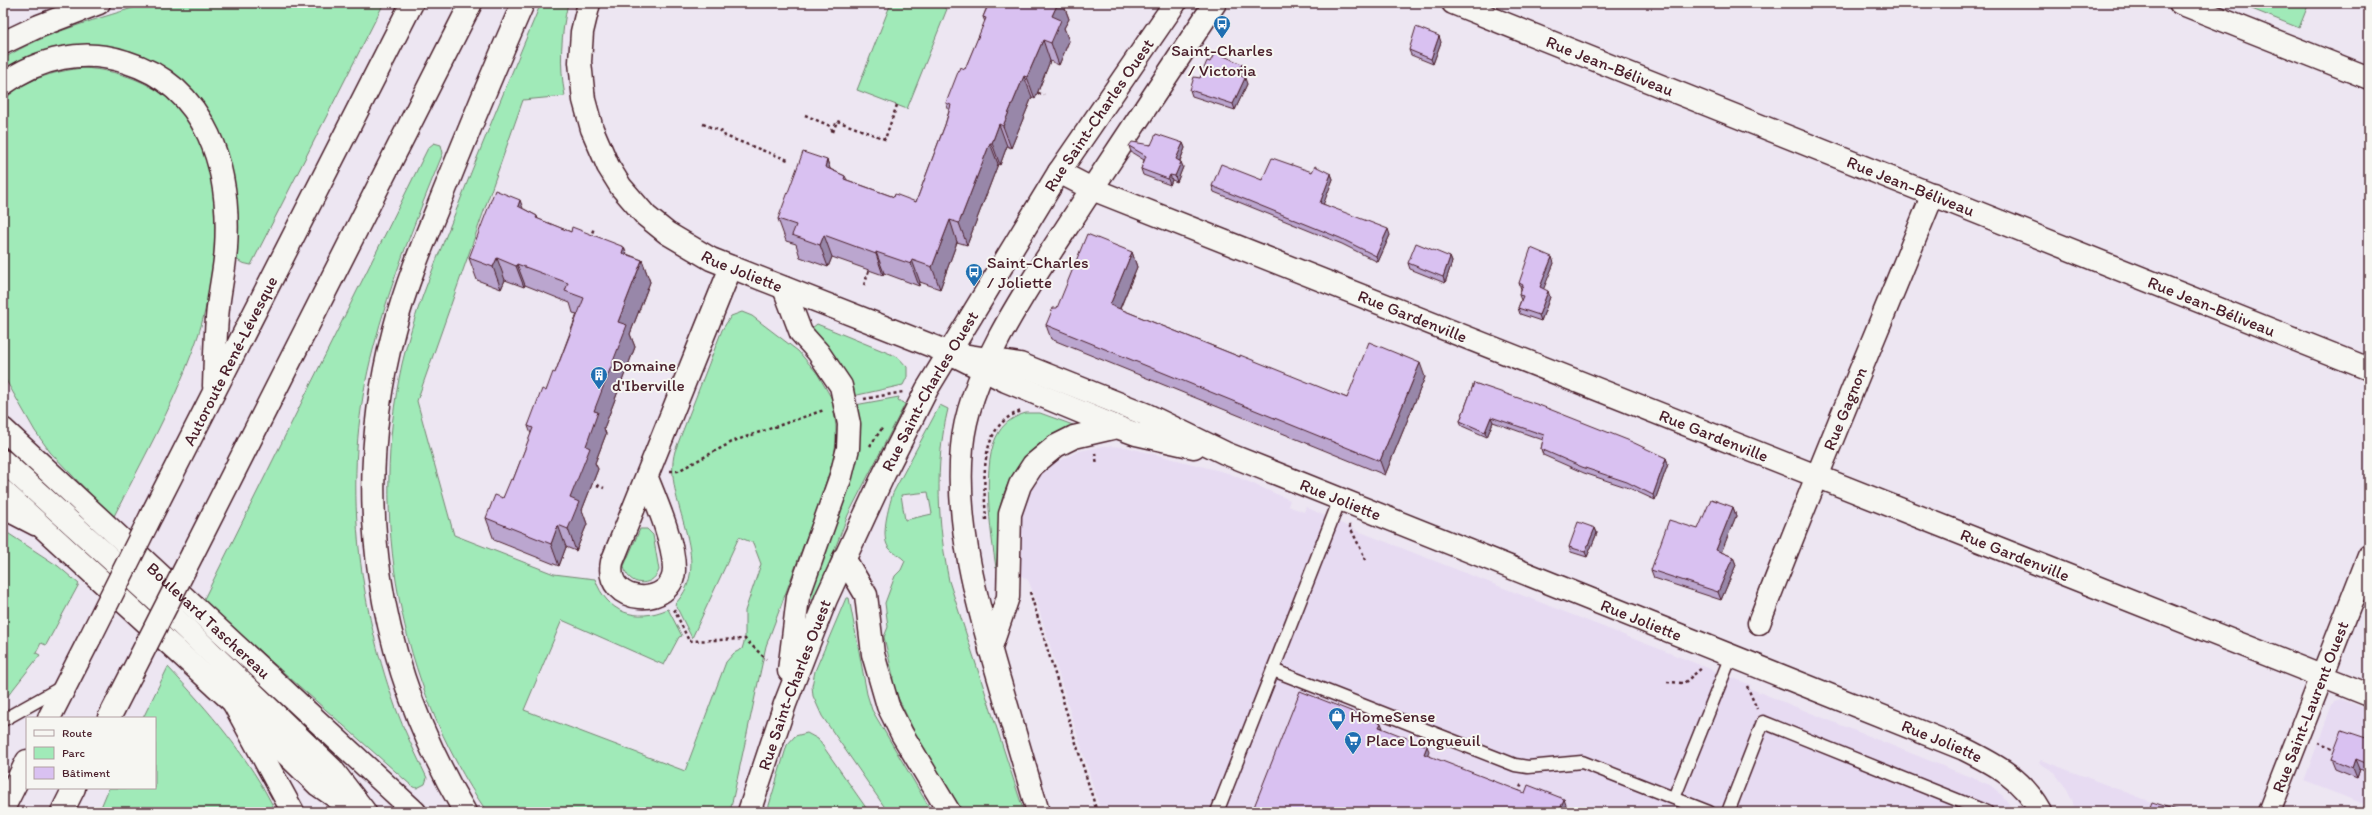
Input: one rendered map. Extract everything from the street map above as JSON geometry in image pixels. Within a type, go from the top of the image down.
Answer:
[{"type":"main road","points":[[3,43],[44,23],[99,3]]},
{"type":"main road","name":"Autoroute René-Lévesque","points":[[50,717],[412,3]]},
{"type":"main road","points":[[110,717],[471,3]]},
{"type":"main road","points":[[465,812],[440,769],[421,726],[406,688],[389,628],[378,569],[374,529],[374,442],[385,368],[405,291],[457,160],[523,3]]},
{"type":"main road","name":"Rue Joliette","points":[[589,3],[582,32],[580,62],[582,89],[589,120],[602,154],[613,176],[646,216],[679,241],[731,267],[950,353],[987,364],[1117,427],[1136,434],[1225,453]]},
{"type":"main road","name":"Rue Saint-Charles Ouest","points":[[749,812],[785,704],[844,558],[919,405],[1059,172],[1175,3]]},
{"type":"main road","name":"Rue Saint-Charles Ouest","points":[[1038,812],[990,650],[968,555],[961,494],[964,431],[973,398],[987,364],[1050,253],[1215,3]]},
{"type":"main road","name":"Rue Jean-Béliveau","points":[[1453,3],[2369,369]]},
{"type":"main road","points":[[2180,3],[2369,78]]},
{"type":"main road","points":[[3,84],[25,70],[48,61],[85,56],[110,58],[137,65],[161,78],[183,96],[200,118],[212,141],[220,166],[227,209],[226,249],[218,308],[213,394]]},
{"type":"main road","name":"Rue Gardenville","points":[[1059,172],[1092,189],[2369,695]]},
{"type":"main road","name":"Rue Gagnon","points":[[1759,623],[1816,477],[1832,444],[1933,194]]},
{"type":"main road","points":[[647,478],[665,524],[674,570],[665,589],[656,595],[644,598],[633,596],[618,588],[612,578],[611,567],[617,546],[647,478],[664,429],[731,267]]},
{"type":"main road","points":[[784,288],[801,333],[826,362],[841,386],[848,414],[849,434],[839,482],[798,597],[785,704]]},
{"type":"main road","name":"Rue Joliette","points":[[987,364],[1020,364],[1145,414],[1225,453],[1989,761],[2005,770],[2024,787],[2041,812]]},
{"type":"main road","points":[[990,650],[1008,597],[1010,514],[1023,480],[1040,458],[1056,446],[1074,437],[1117,427]]},
{"type":"main road","name":"Boulevard Taschereau","points":[[3,430],[415,812]]},
{"type":"main road","name":"Boulevard Taschereau","points":[[3,461],[163,606],[332,769],[366,812]]},
{"type":"main road","points":[[3,491],[62,543],[233,702],[318,785],[358,812]]},
{"type":"main road","name":"Rue Saint-Laurent Ouest","points":[[2269,812],[2369,556]]},
{"type":"main road","points":[[844,558],[866,595],[873,654],[888,706],[902,734],[949,812]]},
{"type":"main road","points":[[233,702],[293,812]]},
{"type":"main road","points":[[3,809],[26,763]]},
{"type":"main road","points":[[62,812],[74,789]]},
{"type":"main road","points":[[78,812],[82,789]]},
{"type":"lane","points":[[1217,812],[1340,499]]},
{"type":"lane","points":[[3,513],[62,543]]},
{"type":"lane","points":[[1674,798],[1731,656]]},
{"type":"lane","points":[[1273,670],[1515,765],[1528,767],[1582,762],[1709,812]]},
{"type":"lane","points":[[3,720],[65,686]]},
{"type":"lane","points":[[1728,812],[1763,722],[1987,812]]},
{"type":"path","points":[[1038,93],[1044,95]]},
{"type":"path","points":[[805,115],[830,126],[833,132],[837,121],[885,139],[897,105]]},
{"type":"path","points":[[703,124],[723,132],[725,136],[788,160]]},
{"type":"path","points":[[588,242],[594,228]]},
{"type":"path","points":[[864,285],[869,270]]},
{"type":"path","name":"Rue Saint-Charles Ouest","points":[[862,399],[908,391]]},
{"type":"path","points":[[670,471],[678,471],[734,440],[829,409]]},
{"type":"path","points":[[986,526],[985,488],[991,439],[1006,419],[1026,410]]},
{"type":"path","points":[[597,485],[604,488]]},
{"type":"path","points":[[1347,521],[1367,562]]},
{"type":"path","points":[[1027,587],[1097,812]]},
{"type":"path","points":[[671,603],[689,641],[745,639],[766,659]]},
{"type":"path","points":[[1667,682],[1684,683],[1705,666]]},
{"type":"path","points":[[1748,687],[1763,722]]},
{"type":"path","points":[[2315,742],[2341,752]]},
{"type":"path","points":[[1516,800],[1523,781]]},
{"type":"shaded area","points":[[1104,446],[1126,447],[1228,473],[1290,500],[1288,506],[1304,512],[1306,507],[1353,529],[1751,685],[1749,688],[1990,785],[2002,795],[2015,812],[1101,812],[1035,597],[1028,580],[1020,575],[1020,518],[1030,489],[1045,468],[1055,459],[1059,461],[1079,451]]},
{"type":"shaded area","points":[[2341,699],[2369,710],[2369,806],[2304,781],[2331,707],[2334,701]]},
{"type":"shaded area","points":[[2041,760],[2178,812],[2075,812],[2072,799],[2067,789],[2053,771],[2039,763]]},
{"type":"green space","points":[[148,3],[384,3],[251,265],[242,263],[236,259],[235,191],[226,149],[218,128],[207,109],[192,91],[171,72],[138,55],[113,50],[84,48],[49,50],[26,57],[3,70],[3,59],[37,41],[74,26]]},
{"type":"green space","points":[[541,3],[568,3],[564,26],[561,61],[565,96],[523,100],[417,401],[454,535],[554,574],[595,579],[600,591],[607,600],[624,612],[634,615],[645,615],[668,609],[682,636],[679,637],[664,665],[562,620],[524,710],[685,771],[726,662],[734,653],[742,649],[745,639],[745,611],[761,564],[753,543],[739,537],[692,638],[675,604],[686,587],[691,569],[690,550],[686,530],[675,490],[673,470],[675,451],[722,330],[731,316],[742,312],[752,316],[798,351],[817,373],[832,399],[836,426],[834,457],[821,498],[766,646],[730,812],[487,812],[456,762],[432,709],[412,654],[399,597],[391,539],[389,480],[393,422],[402,364],[417,311],[430,277],[483,142]]},
{"type":"green space","points":[[891,3],[933,3],[947,9],[907,109],[857,90]]},
{"type":"green space","points":[[2237,3],[2309,3],[2299,28]]},
{"type":"green space","points":[[82,68],[113,72],[143,83],[170,100],[181,111],[191,124],[203,148],[210,175],[214,204],[215,235],[213,266],[208,297],[193,350],[176,393],[156,435],[113,518],[50,452],[35,431],[3,375],[3,101],[11,93],[30,82],[50,74]]},
{"type":"green space","points":[[434,143],[441,145],[443,153],[387,300],[373,350],[363,394],[358,439],[356,484],[357,530],[362,575],[370,619],[381,663],[395,706],[427,778],[425,784],[417,788],[413,787],[203,601],[428,148]]},
{"type":"green space","points":[[817,324],[898,357],[907,367],[907,377],[903,385],[853,396],[836,360],[812,328]]},
{"type":"green space","points":[[899,397],[898,400],[905,404],[848,515],[815,600],[807,597],[855,405]]},
{"type":"green space","points":[[940,405],[948,409],[939,474],[940,517],[945,560],[949,581],[1024,812],[963,812],[918,739],[892,685],[893,676],[884,637],[888,627],[885,603],[895,576],[901,570],[905,561],[890,549],[885,538],[886,522],[893,493]],"holes":[[[928,492],[932,514],[905,520],[901,495]]]},
{"type":"green space","points":[[1026,413],[1040,413],[1073,425],[1059,431],[1034,448],[1015,471],[1008,484],[1002,498],[999,513],[996,568],[988,498],[988,479],[993,445],[1004,425]]},
{"type":"green space","points":[[640,529],[647,529],[653,535],[659,570],[656,576],[651,580],[640,583],[630,578],[626,573],[624,566]]},
{"type":"green space","points":[[3,530],[58,566],[79,584],[46,645],[41,643],[36,653],[40,655],[3,702]]},
{"type":"green space","points":[[846,598],[849,598],[867,694],[872,710],[932,812],[888,812],[822,716],[813,696],[812,686],[815,671]]},
{"type":"green space","points":[[168,667],[227,735],[254,773],[276,812],[99,812],[109,789],[156,789],[156,717],[143,717]]},
{"type":"green space","points":[[807,733],[818,739],[869,812],[767,812],[787,745],[795,736]]},
{"type":"building","points":[[989,3],[1058,3],[1052,16],[1061,20],[1051,43],[1043,40],[1027,77],[1024,76],[1003,126],[999,124],[992,143],[990,143],[959,223],[950,220],[932,267],[912,260],[911,264],[876,252],[876,254],[824,235],[820,245],[792,235],[796,225],[778,219],[803,152],[827,160],[825,167],[845,176],[844,179],[894,197],[895,194],[916,202],[945,125],[951,105],[946,103],[960,67],[965,69],[986,18],[983,17]]},
{"type":"building","points":[[1416,27],[1439,36],[1431,59],[1409,50]]},
{"type":"building","points":[[1215,52],[1242,64],[1237,74],[1245,78],[1233,104],[1190,90],[1194,77],[1200,78],[1207,61],[1210,62]]},
{"type":"building","points":[[1156,134],[1183,143],[1176,159],[1181,162],[1175,176],[1170,175],[1168,179],[1141,169],[1146,156],[1129,146],[1132,142],[1151,145]]},
{"type":"building","points":[[1272,158],[1312,172],[1315,166],[1331,174],[1320,203],[1388,229],[1376,256],[1340,238],[1212,186],[1221,164],[1262,180]]},
{"type":"building","name":"Domaine d'Iberville","points":[[495,190],[520,200],[518,206],[537,216],[536,218],[571,232],[572,227],[624,247],[622,253],[642,260],[618,322],[627,325],[594,411],[598,412],[586,446],[590,448],[570,498],[579,502],[568,529],[558,525],[551,544],[486,518],[495,495],[503,498],[511,479],[513,480],[533,428],[528,426],[542,389],[546,391],[553,372],[555,373],[584,298],[565,291],[568,283],[517,264],[516,266],[497,258],[493,267],[469,258]]},
{"type":"building","points":[[1087,234],[1132,252],[1110,305],[1240,357],[1240,355],[1347,398],[1369,342],[1420,363],[1380,461],[1046,325],[1053,308],[1057,308]]},
{"type":"building","points":[[1416,243],[1450,257],[1443,277],[1408,263]]},
{"type":"building","points":[[1531,248],[1552,257],[1540,287],[1548,291],[1539,315],[1518,308],[1523,296],[1519,295],[1523,285],[1519,283]]},
{"type":"building","points":[[1474,383],[1539,405],[1630,441],[1666,458],[1653,495],[1627,482],[1582,467],[1541,449],[1544,435],[1491,417],[1485,432],[1460,421]]},
{"type":"building","points":[[1711,499],[1733,507],[1716,550],[1733,557],[1718,592],[1651,570],[1669,520],[1698,529]]},
{"type":"building","points":[[1578,522],[1595,528],[1585,552],[1569,547]]},
{"type":"building","name":"Place Longueuil","points":[[1300,691],[1381,723],[1379,727],[1427,746],[1424,754],[1525,793],[1528,785],[1564,799],[1559,812],[1252,812]]},
{"type":"building","points":[[2342,730],[2369,739],[2368,764],[2356,759],[2353,768],[2331,759]]},
{"type":"building","points":[[2152,802],[2183,812],[2148,812]]},
{"type":"place","name":"Saint-Charles / Victoria","points":[[1222,39]]},
{"type":"place","name":"Saint-Charles / Joliette","points":[[974,287]]},
{"type":"place","name":"Domaine d'Iberville","points":[[599,390]]},
{"type":"place","name":"HomeSense","points":[[1337,731]]},
{"type":"place","name":"Place Longueuil","points":[[1353,755]]}]
